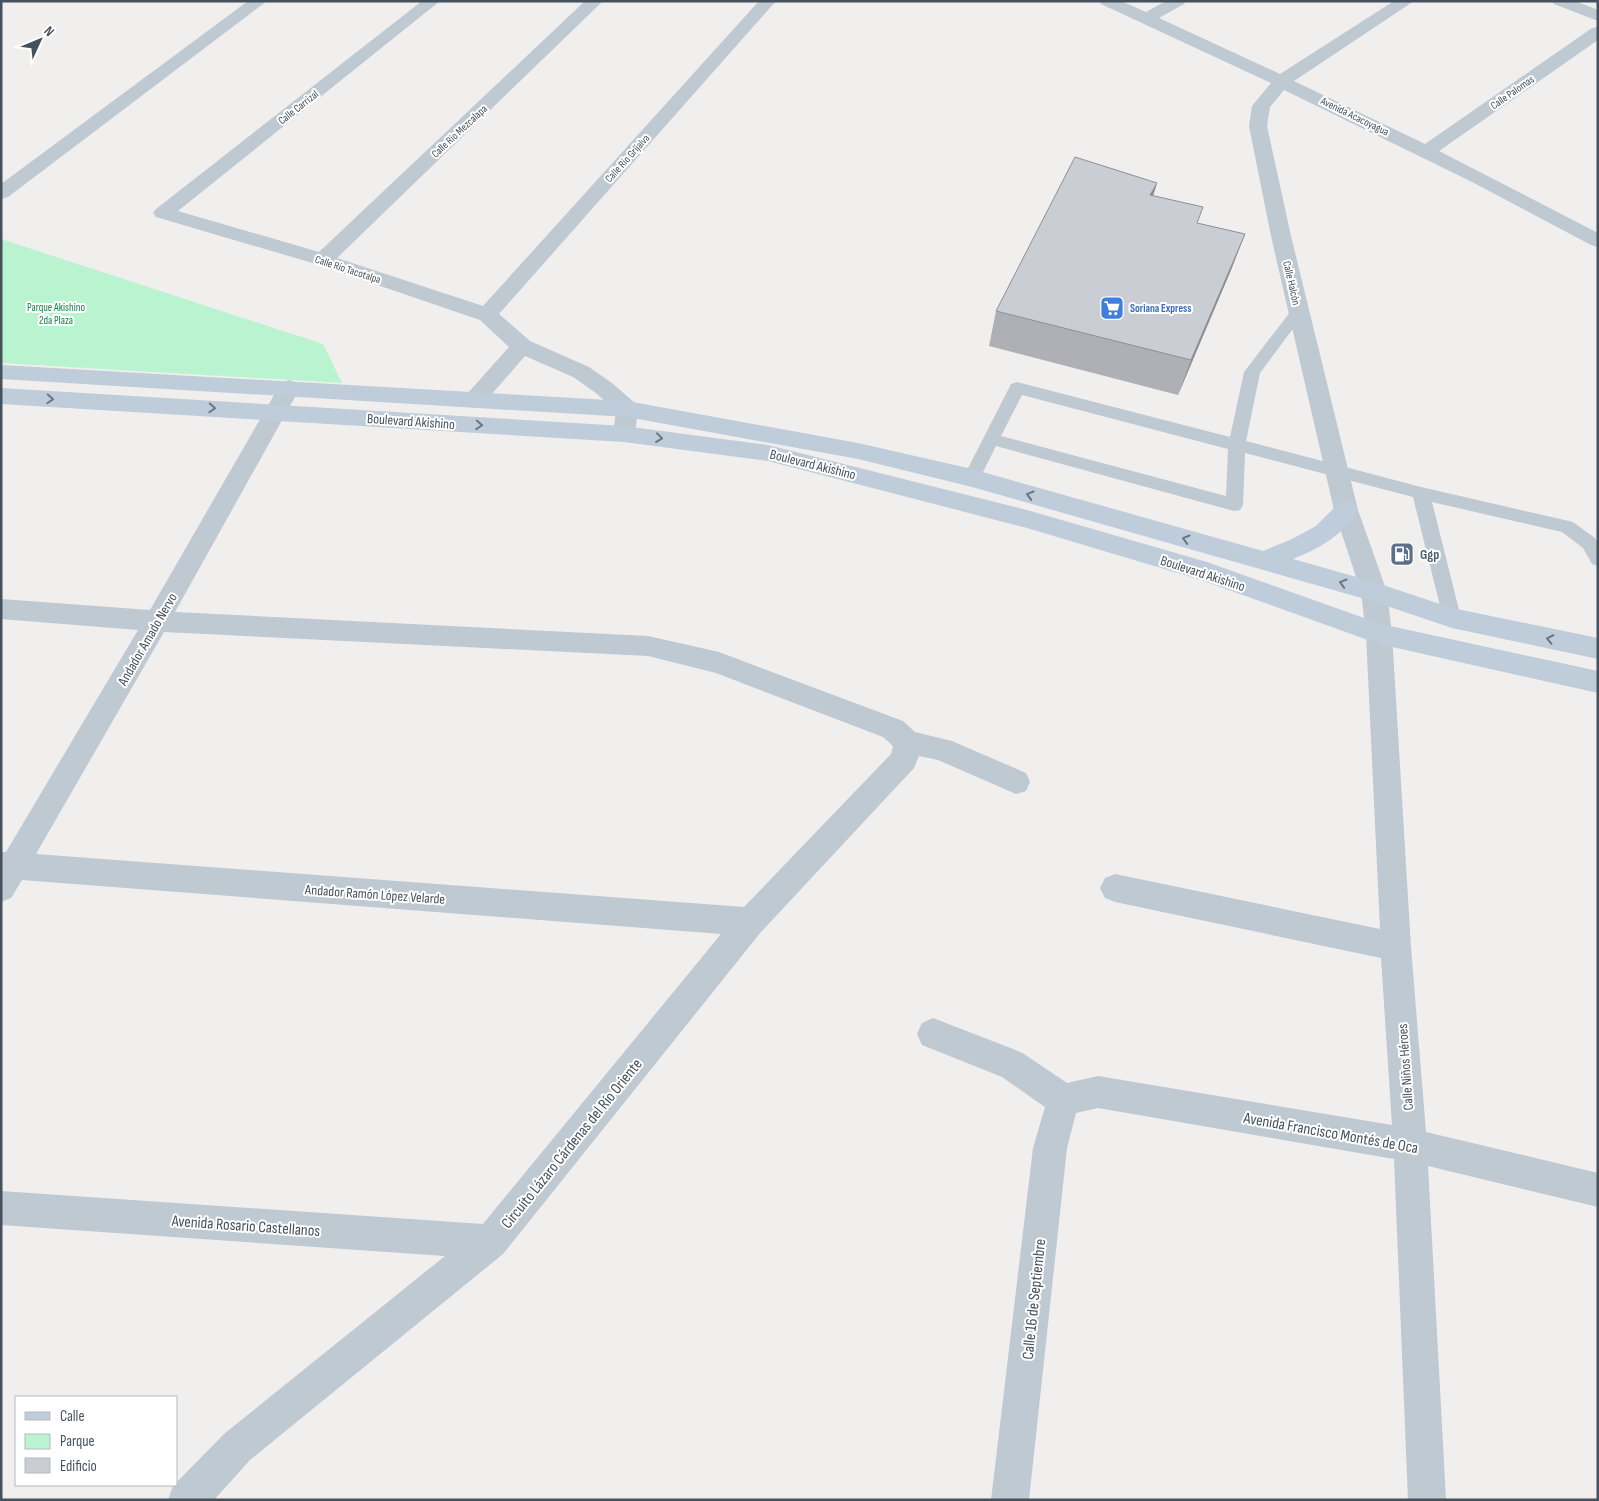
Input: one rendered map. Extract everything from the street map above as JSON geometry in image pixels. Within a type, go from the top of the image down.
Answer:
[{"type":"main road","name":"Boulevard Akishino","points":[[1,372],[627,409],[858,451],[972,478],[1374,592],[1452,618],[1598,649]]},
{"type":"main road","name":"Boulevard Akishino","points":[[1,396],[624,434],[768,452],[1027,519],[1207,572],[1379,634],[1598,682]]},
{"type":"main road","points":[[1263,561],[1301,546],[1325,532],[1346,510]]},
{"type":"street","points":[[1,193],[259,1]]},
{"type":"street","name":"Calle Carrizal","points":[[163,213],[432,1]]},
{"type":"street","name":"Calle Río Mezcalapa","points":[[323,260],[595,1]]},
{"type":"street","name":"Calle Río Grijalva","points":[[487,315],[768,1]]},
{"type":"street","name":"Avenida Acacoyagua","points":[[1107,1],[1282,81],[1427,151],[1595,236]]},
{"type":"street","points":[[1146,19],[1178,1]]},
{"type":"street","name":"Calle Halcón","points":[[1379,634],[1374,592],[1346,510],[1281,236],[1258,126],[1261,106],[1282,81],[1406,1]]},
{"type":"street","points":[[1560,1],[1598,16]]},
{"type":"street","name":"Calle Palomas","points":[[1427,151],[1598,32]]},
{"type":"street","name":"Calle Río Tacotalpa","points":[[163,213],[323,260],[487,315],[522,346],[581,372],[604,388],[627,409]]},
{"type":"street","points":[[476,399],[522,346]]},
{"type":"street","name":"Andador Amado Nervo","points":[[6,873],[157,621],[277,412],[288,388]]},
{"type":"street","points":[[624,434],[627,409]]},
{"type":"street","points":[[1,609],[157,621],[648,646],[719,663],[894,729],[908,742],[942,749],[1016,782]]},
{"type":"street","name":"Calle Niños Héroes","points":[[1379,634],[1396,947],[1410,1145],[1427,1500]]},
{"type":"street","name":"Circuito Lázaro Cárdenas del Río Oriente","points":[[187,1500],[237,1447],[491,1242],[750,922],[904,760],[908,742]]},
{"type":"street","name":"Andador Ramón López Velarde","points":[[6,873],[750,922]]},
{"type":"street","points":[[1115,888],[1396,947]]},
{"type":"street","points":[[933,1034],[1013,1064],[1063,1100]]},
{"type":"street","name":"Avenida Francisco Montés de Oca","points":[[1063,1100],[1098,1092],[1410,1145],[1598,1190]]},
{"type":"street","name":"Calle 16 de Septiembre","points":[[1010,1500],[1050,1148],[1063,1100]]},
{"type":"street","name":"Avenida Rosario Castellanos","points":[[1,1208],[491,1242]]},
{"type":"lane","points":[[991,439],[1234,505],[1237,445],[1252,372],[1299,310]]},
{"type":"lane","points":[[972,478],[1017,388],[1421,492],[1567,527],[1589,543],[1598,559]]},
{"type":"lane","points":[[1421,492],[1452,618]]},
{"type":"green space","name":"Parque Akishino 2da Plaza","points":[[1,239],[323,344],[342,383],[1,363]]},
{"type":"building","name":"Soriana Express","points":[[1075,157],[1157,183],[1150,195],[1203,207],[1197,223],[1245,234],[1191,360],[996,311]]},
{"type":"place","name":"Soriana Express","points":[[1112,308]]},
{"type":"place","name":"Ggp","points":[[1402,554]]}]
